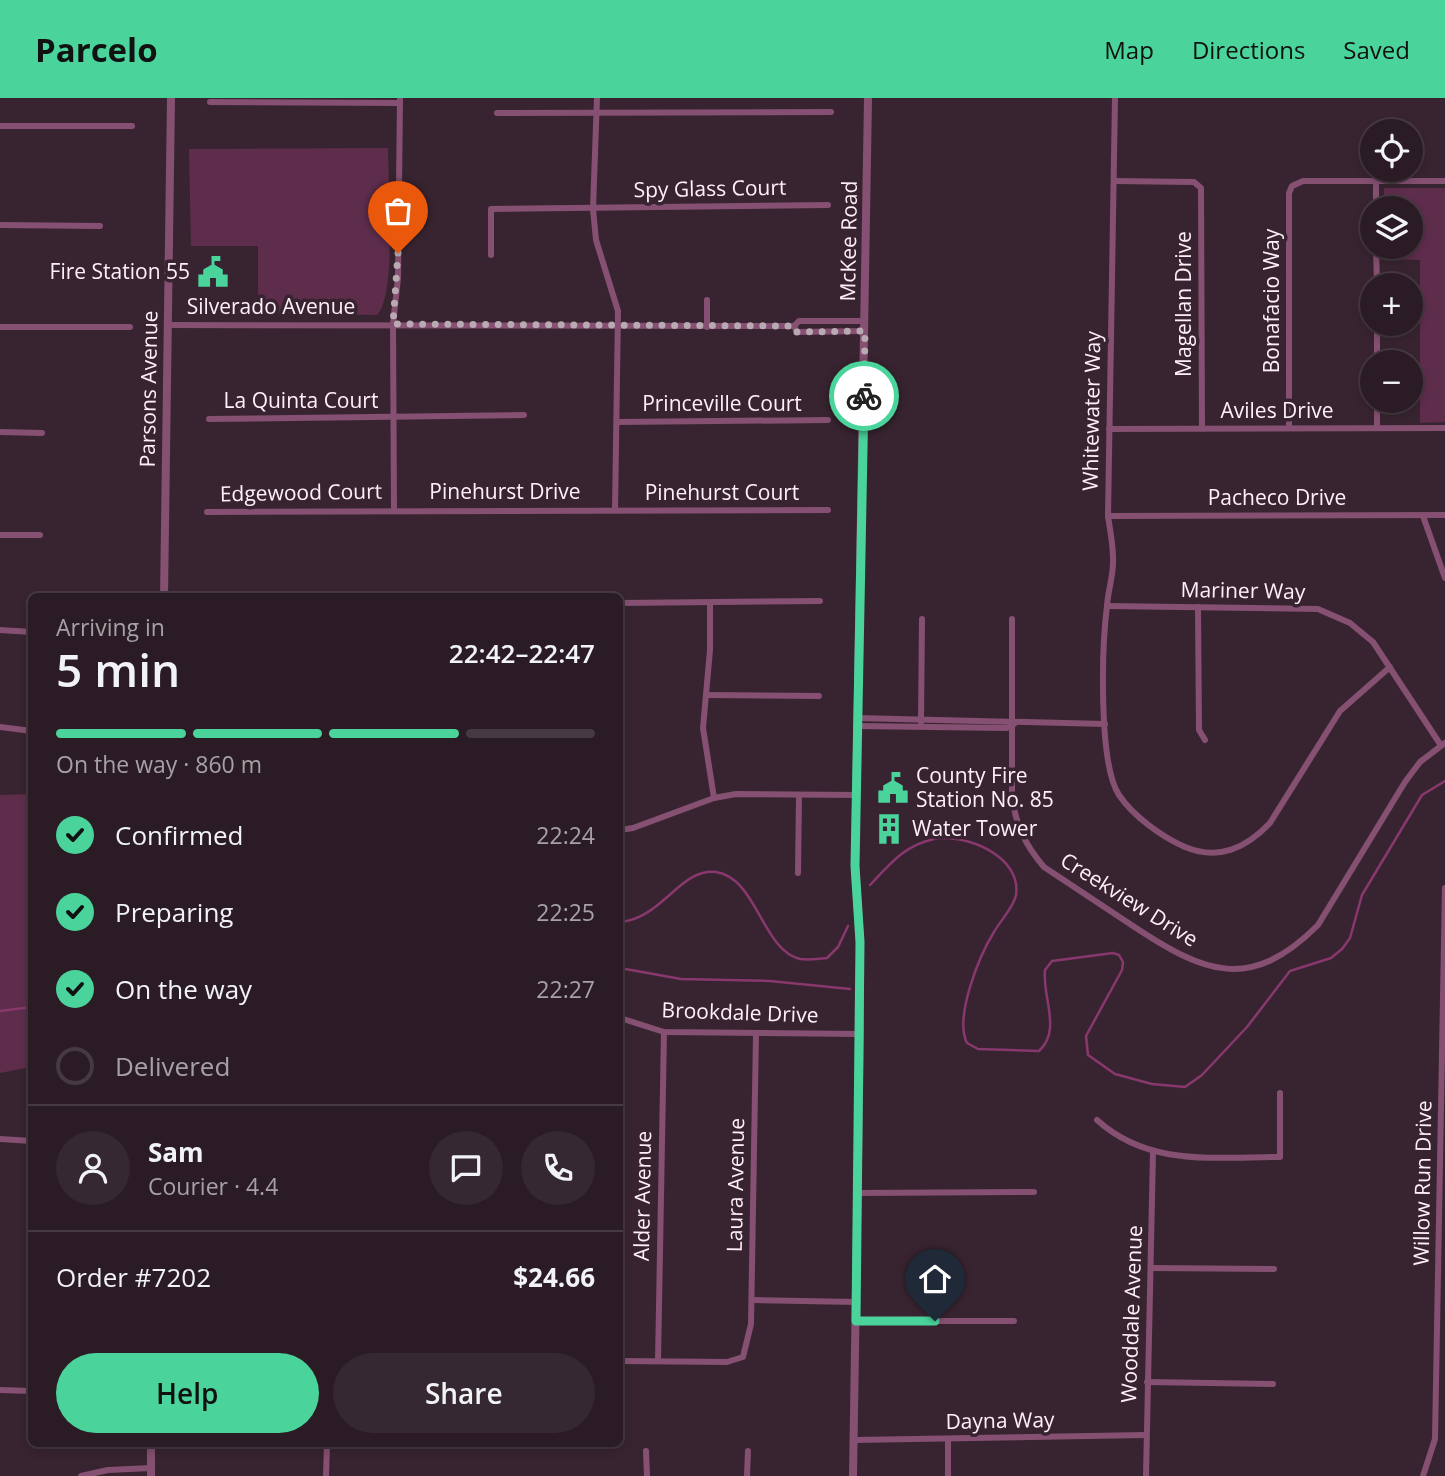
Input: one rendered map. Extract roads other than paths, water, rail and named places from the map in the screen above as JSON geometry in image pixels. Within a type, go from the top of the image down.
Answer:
[{"type":"street","name":"Parsons Avenue","points":[[164,593],[171,98]]},
{"type":"street","points":[[597,98],[593,209],[596,240],[613,291],[618,324],[615,510]]},
{"type":"street","name":"McKee Road","points":[[853,1476],[860,1034],[856,795],[868,98]]},
{"type":"street","name":"Whitewater Way","points":[[1115,98],[1108,516],[1114,558],[1107,607],[1105,724],[1106,755],[1118,793],[1135,813],[1175,842],[1194,850],[1225,852],[1256,837],[1270,823],[1340,711],[1390,667]]},
{"type":"street","points":[[210,102],[400,101],[398,278],[393,324],[394,510]]},
{"type":"street","points":[[497,113],[831,112]]},
{"type":"street","points":[[0,126],[132,125]]},
{"type":"street","name":"Magellan Drive","points":[[1114,181],[1195,182],[1201,188],[1202,428]]},
{"type":"street","name":"Bonafacio Way","points":[[1289,428],[1289,193],[1292,186],[1303,181],[1360,181]]},
{"type":"street","points":[[1423,181],[1445,181]]},
{"type":"street","name":"Spy Glass Court","points":[[491,255],[491,209],[828,205]]},
{"type":"street","points":[[0,225],[100,226]]},
{"type":"street","points":[[707,300],[707,327]]},
{"type":"street","name":"Silverado Avenue","points":[[167,325],[618,324],[707,327],[794,326],[800,321],[865,321]]},
{"type":"street","name":"Silverado Avenue","points":[[794,326],[797,332],[865,331]]},
{"type":"street","points":[[0,327],[130,327]]},
{"type":"street","points":[[1377,413],[1377,428]]},
{"type":"street","name":"La Quinta Court","points":[[209,419],[393,419],[524,415]]},
{"type":"street","name":"Princeville Court","points":[[617,422],[828,420]]},
{"type":"street","name":"Aviles Drive","points":[[1109,429],[1445,428]]},
{"type":"street","points":[[0,432],[42,433]]},
{"type":"street","name":"Pinehurst Drive","points":[[394,510],[615,510]]},
{"type":"street","name":"Edgewood Court","points":[[207,512],[394,510]]},
{"type":"street","name":"Pinehurst Court","points":[[615,510],[828,510]]},
{"type":"street","name":"Pacheco Drive","points":[[1108,516],[1445,516]]},
{"type":"street","points":[[1423,516],[1445,578]]},
{"type":"street","points":[[0,535],[40,536]]},
{"type":"street","points":[[623,603],[820,601]]},
{"type":"street","points":[[710,603],[703,728],[714,798]]},
{"type":"street","name":"Mariner Way","points":[[1107,607],[1318,609],[1350,623],[1366,635],[1442,743]]},
{"type":"street","points":[[1198,607],[1199,730],[1205,740]]},
{"type":"street","points":[[921,727],[922,619]]},
{"type":"street","name":"Creekview Drive","points":[[1012,619],[1012,797],[1016,820],[1028,848],[1044,867],[1178,956],[1204,966],[1230,970],[1276,958],[1300,944],[1318,925],[1405,782],[1442,743]]},
{"type":"street","points":[[0,630],[28,632]]},
{"type":"street","points":[[706,695],[819,696]]},
{"type":"street","points":[[857,722],[921,718],[1008,720],[1014,724]]},
{"type":"street","points":[[857,722],[921,727],[1007,728],[1014,724],[1105,724]]},
{"type":"street","points":[[0,727],[28,730]]},
{"type":"street","points":[[623,830],[714,798],[748,793],[856,795]]},
{"type":"street","points":[[798,873],[799,795]]},
{"type":"street","name":"Willow Run Drive","points":[[1423,1476],[1436,1440],[1445,888]]},
{"type":"street","name":"Brookdale Drive","points":[[623,1019],[664,1032],[860,1034]]},
{"type":"street","name":"Alder Avenue","points":[[658,1362],[664,1032]]},
{"type":"street","name":"Laura Avenue","points":[[658,1362],[727,1362],[743,1357],[750,1337],[756,1034]]},
{"type":"street","points":[[1097,1120],[1131,1145],[1153,1152],[1183,1156],[1280,1157],[1280,1093]]},
{"type":"street","points":[[0,1139],[28,1141]]},
{"type":"street","name":"Wooddale Avenue","points":[[1146,1476],[1153,1152]]},
{"type":"street","points":[[859,1193],[1034,1192]]},
{"type":"street","points":[[1151,1268],[1274,1269]]},
{"type":"street","points":[[752,1300],[857,1302]]},
{"type":"street","points":[[856,1321],[1014,1321]]},
{"type":"street","points":[[623,1362],[658,1362]]},
{"type":"street","points":[[1147,1382],[1273,1384]]},
{"type":"street","points":[[0,1390],[28,1391]]},
{"type":"street","name":"Dayna Way","points":[[854,1440],[1146,1435]]},
{"type":"street","points":[[948,1439],[948,1476]]},
{"type":"street","points":[[81,1476],[108,1470],[151,1472],[151,1447]]},
{"type":"street","points":[[326,1476],[327,1447]]},
{"type":"street","points":[[646,1451],[647,1476]]},
{"type":"street","points":[[747,1476],[748,1451]]},
{"type":"waterway","points":[[870,885],[899,856],[934,839],[961,840],[989,850],[1010,869],[1015,881],[1016,895],[975,971],[964,1018],[967,1043],[978,1049],[1039,1051],[1046,1043],[1050,1023],[1045,970],[1052,961],[1113,953],[1119,955],[1123,962],[1122,970],[1086,1036],[1088,1055],[1115,1074],[1152,1084],[1185,1087],[1202,1075],[1247,1027],[1290,971],[1331,958],[1342,949],[1350,938],[1362,895],[1422,795],[1445,781]]},
{"type":"waterway","points":[[623,921],[648,912],[692,877],[716,872],[730,877],[741,887],[777,942],[787,953],[800,959],[827,958],[838,947],[848,926]]},
{"type":"waterway","points":[[623,969],[681,979],[770,981],[850,989]]},
{"type":"waterway","points":[[0,1011],[28,1008]]},
{"type":"place","name":"Fire Station 55","points":[[213,272]]},
{"type":"place","name":"County Fire Station No. 85","points":[[893,788]]},
{"type":"place","name":"Water Tower","points":[[889,829]]}]
